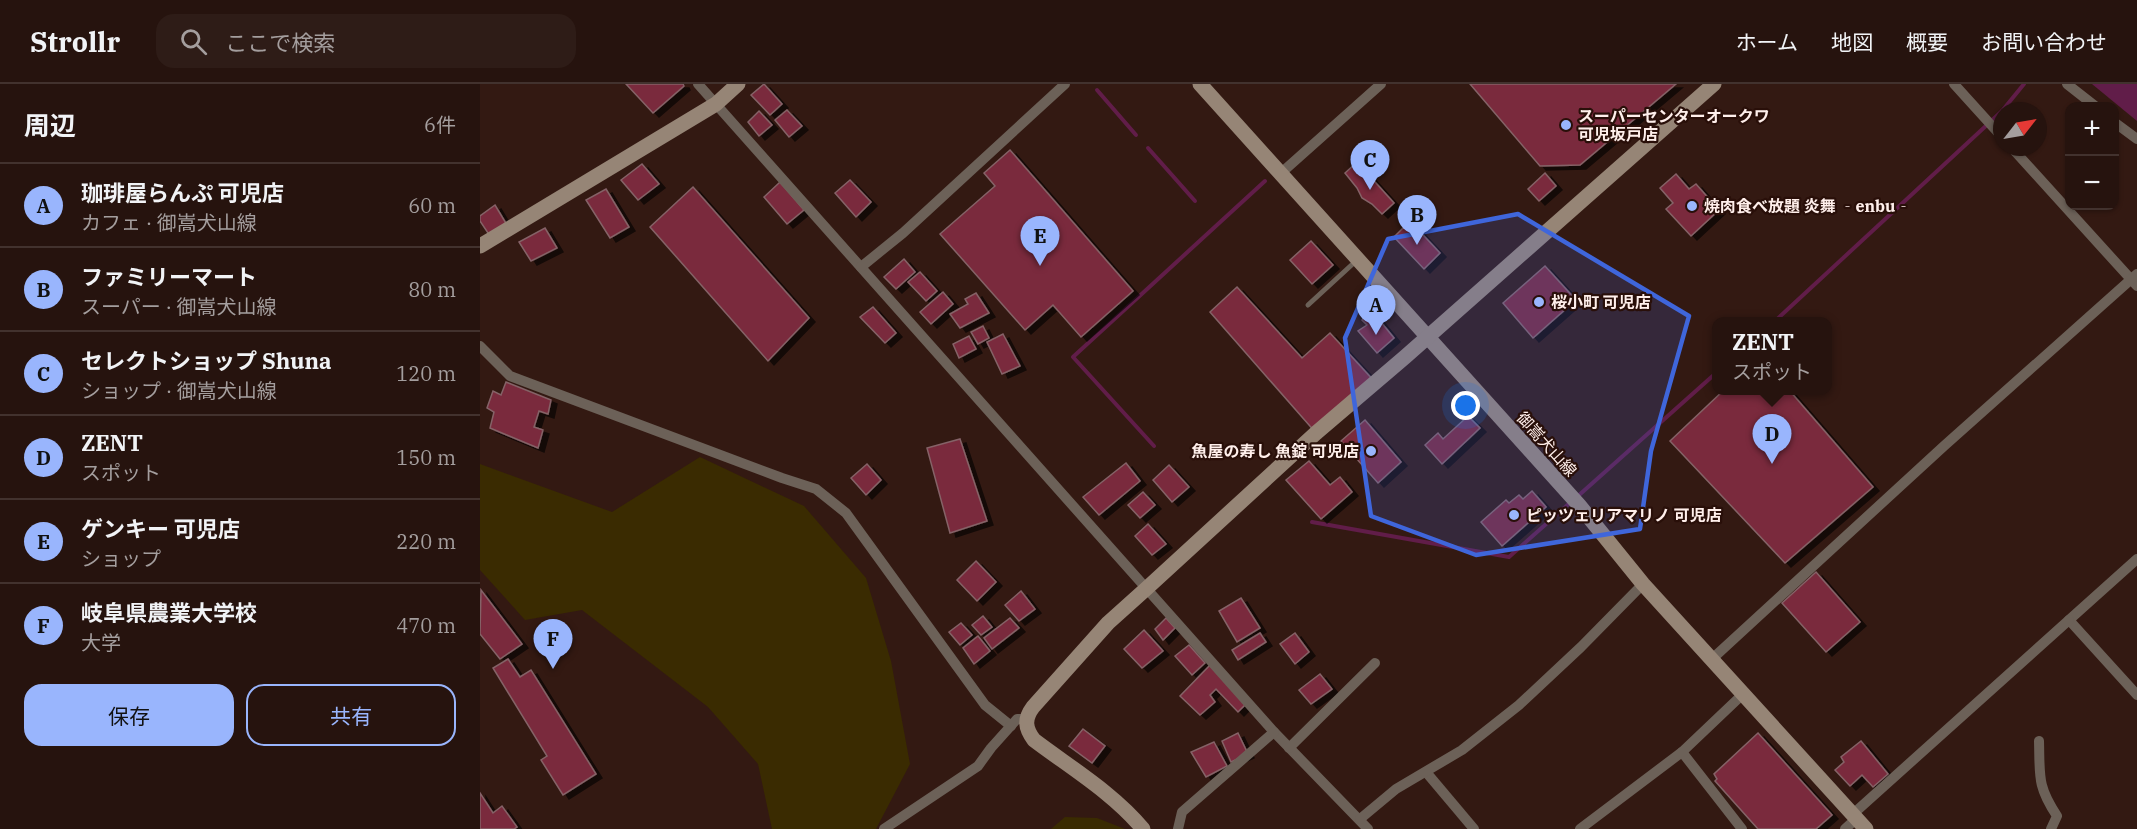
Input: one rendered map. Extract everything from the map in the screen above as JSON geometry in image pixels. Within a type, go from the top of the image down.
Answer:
[{"type":"street","points":[[698,84],[1274,732],[1368,829]]},
{"type":"street","points":[[480,246],[716,104],[738,84]]},
{"type":"street","points":[[861,267],[903,233],[1065,84]]},
{"type":"street","name":"御嵩犬山線","points":[[1200,84],[1574,500],[1643,584],[1858,821]]},
{"type":"street","points":[[1280,174],[1381,84]]},
{"type":"street","points":[[1143,829],[1131,814],[1111,797],[1034,740],[1028,731],[1026,719],[1033,706],[1083,650],[1146,588],[1316,433],[1714,84]]},
{"type":"street","points":[[1954,84],[1993,127]]},
{"type":"street","points":[[2067,84],[2090,102]]},
{"type":"street","points":[[2119,125],[2137,139]]},
{"type":"street","points":[[1712,659],[1944,446],[2135,280],[2019,156]]},
{"type":"street","points":[[480,346],[510,376],[816,489],[846,513],[985,705],[1011,726]]},
{"type":"street","points":[[1845,829],[1858,821],[2069,620],[2137,559]]},
{"type":"street","points":[[1360,819],[1396,789],[1462,750],[1519,705],[1643,584]]},
{"type":"street","points":[[2069,620],[2137,695]]},
{"type":"street","points":[[1289,748],[1375,663]]},
{"type":"street","points":[[1580,829],[1682,752],[1743,694]]},
{"type":"street","points":[[884,829],[978,766],[1017,719],[1026,719]]},
{"type":"street","points":[[1178,829],[1182,812],[1274,732]]},
{"type":"street","points":[[2039,741],[2040,779],[2044,796],[2057,816],[2051,829]]},
{"type":"street","points":[[1682,752],[1742,829]]},
{"type":"street","points":[[1426,772],[1474,829]]},
{"type":"lane","points":[[1308,305],[1358,259]]},
{"type":"highlighted area","points":[[1518,214],[1689,316],[1651,451],[1640,529],[1476,555],[1371,516],[1345,338],[1388,239]]},
{"type":"shaded area","points":[[2092,84],[2137,84],[2137,121],[2119,106],[2119,102],[2114,102]]},
{"type":"shaded area","points":[[700,457],[804,506],[866,578],[891,661],[910,764],[876,829],[772,829],[758,764],[708,707],[582,610],[525,620],[480,570],[480,464],[612,512]]},
{"type":"shaded area","points":[[1065,817],[1097,818],[1125,829],[1051,829]]},
{"type":"building","points":[[626,84],[683,84],[684,86],[653,113]]},
{"type":"building","points":[[764,84],[782,104],[770,115],[751,95]]},
{"type":"building","name":"スーパーセンターオークワ 可児坂戸店","points":[[1470,84],[1676,84],[1580,165],[1540,166]]},
{"type":"building","points":[[787,110],[802,126],[789,137],[775,120]]},
{"type":"building","points":[[759,111],[772,125],[759,136],[748,122]]},
{"type":"building","points":[[1010,150],[1133,291],[1081,337],[1053,305],[1025,330],[940,234],[995,186],[984,173]]},
{"type":"building","points":[[1357,162],[1394,203],[1382,214],[1362,198],[1345,173]]},
{"type":"building","points":[[642,164],[659,184],[638,200],[621,180]]},
{"type":"building","points":[[1545,173],[1556,186],[1539,201],[1528,189]]},
{"type":"building","name":"焼肉食べ放題 炎舞 ‐enbu‐","points":[[1676,174],[1689,189],[1696,184],[1719,210],[1691,236],[1666,209],[1673,203],[1660,188]]},
{"type":"building","points":[[850,180],[871,202],[856,217],[835,193]]},
{"type":"building","points":[[780,182],[804,210],[787,224],[764,197]]},
{"type":"building","points":[[693,187],[809,318],[768,361],[650,227]]},
{"type":"building","points":[[606,189],[629,227],[610,238],[586,200]]},
{"type":"building","points":[[495,205],[507,225],[490,236],[480,221],[480,216]]},
{"type":"building","points":[[1410,221],[1440,253],[1424,269],[1394,237]]},
{"type":"building","points":[[545,228],[557,248],[531,261],[519,242]]},
{"type":"building","points":[[1311,241],[1333,265],[1312,284],[1290,260]]},
{"type":"building","points":[[904,259],[915,272],[896,289],[884,277]]},
{"type":"building","name":"桜小町 可児店","points":[[1545,266],[1576,300],[1533,338],[1503,303]]},
{"type":"building","points":[[920,272],[937,291],[926,301],[908,282]]},
{"type":"building","points":[[1237,287],[1302,358],[1330,333],[1375,382],[1316,433],[1210,312]]},
{"type":"building","points":[[943,292],[953,304],[931,324],[920,312]]},
{"type":"building","points":[[976,293],[989,313],[960,328],[950,314],[968,304],[965,299]]},
{"type":"building","points":[[873,307],[896,333],[885,343],[860,317]]},
{"type":"building","points":[[1372,311],[1394,338],[1377,353],[1358,331],[1367,325],[1362,320]]},
{"type":"building","points":[[983,326],[989,338],[978,344],[971,332]]},
{"type":"building","points":[[1003,334],[1020,366],[1002,374],[987,342]]},
{"type":"building","points":[[969,336],[976,349],[959,358],[953,344]]},
{"type":"building","points":[[506,382],[551,400],[548,414],[539,411],[534,427],[543,430],[538,448],[490,428],[494,412],[487,408],[493,391],[501,395]]},
{"type":"building","points":[[1719,395],[1793,395],[1873,487],[1785,563],[1670,441]]},
{"type":"building","points":[[1468,416],[1480,428],[1442,464],[1425,445],[1438,433],[1443,439]]},
{"type":"building","name":"魚屋の寿し 魚錠 可児店","points":[[1365,420],[1401,462],[1378,483],[1341,441]]},
{"type":"building","points":[[960,439],[987,521],[950,533],[927,448]]},
{"type":"building","points":[[1309,461],[1330,485],[1340,477],[1352,492],[1321,519],[1286,480]]},
{"type":"building","points":[[1126,463],[1140,481],[1099,515],[1083,497]]},
{"type":"building","points":[[867,464],[881,480],[866,495],[851,478]]},
{"type":"building","points":[[1169,465],[1189,487],[1172,502],[1153,480]]},
{"type":"building","name":"ピッツェリアマリノ 可児店","points":[[1532,491],[1546,507],[1502,546],[1481,522],[1506,500],[1509,503],[1519,495],[1523,499]]},
{"type":"building","points":[[1143,492],[1155,505],[1140,518],[1128,505]]},
{"type":"building","points":[[1148,524],[1166,544],[1152,555],[1135,536]]},
{"type":"building","points":[[976,561],[996,582],[977,601],[957,580]]},
{"type":"building","points":[[1816,572],[1860,622],[1826,652],[1782,603]]},
{"type":"building","points":[[481,590],[522,644],[500,659],[480,634]]},
{"type":"building","points":[[1021,591],[1035,609],[1019,621],[1005,605]]},
{"type":"building","points":[[1241,598],[1260,628],[1237,642],[1219,611]]},
{"type":"building","points":[[983,616],[992,627],[981,635],[972,625]]},
{"type":"building","points":[[1010,618],[1019,628],[992,649],[984,638]]},
{"type":"building","points":[[1166,618],[1175,628],[1163,640],[1155,629]]},
{"type":"building","points":[[961,623],[972,635],[960,645],[949,632]]},
{"type":"building","points":[[1144,630],[1163,651],[1142,668],[1124,649]]},
{"type":"building","points":[[1260,633],[1266,642],[1238,660],[1232,650]]},
{"type":"building","points":[[1295,633],[1309,652],[1295,664],[1280,644]]},
{"type":"building","points":[[978,636],[990,651],[974,664],[963,648]]},
{"type":"building","points":[[1189,645],[1205,663],[1192,675],[1175,656]]},
{"type":"building","points":[[508,659],[520,677],[531,670],[596,774],[563,795],[541,760],[547,756],[493,668]]},
{"type":"building","points":[[1212,663],[1247,703],[1238,712],[1216,689],[1210,695],[1215,702],[1200,715],[1180,696]]},
{"type":"building","points":[[1320,674],[1332,689],[1311,704],[1299,690]]},
{"type":"building","points":[[1083,729],[1105,746],[1092,763],[1069,746]]},
{"type":"building","points":[[1238,733],[1248,754],[1231,762],[1222,741]]},
{"type":"building","points":[[1758,733],[1832,815],[1816,829],[1758,829],[1715,781],[1717,779],[1714,774]]},
{"type":"building","points":[[1861,741],[1888,774],[1873,787],[1862,775],[1850,786],[1835,770],[1844,762],[1841,757]]},
{"type":"building","points":[[1214,742],[1227,766],[1206,777],[1191,752]]},
{"type":"building","points":[[480,793],[493,813],[502,806],[517,827],[514,829],[480,829]]},
{"type":"waterway","points":[[2009,102],[2024,84]]},
{"type":"waterway","points":[[1097,90],[1136,135]]},
{"type":"waterway","points":[[1779,317],[1993,119]]},
{"type":"waterway","points":[[1148,148],[1195,201]]},
{"type":"waterway","points":[[1154,446],[1073,357],[1265,181]]},
{"type":"waterway","points":[[1578,496],[1712,377]]},
{"type":"waterway","points":[[1312,522],[1509,557],[1572,501]]},
{"type":"place","name":"スーパーセンターオークワ 可児坂戸店","points":[[1566,125]]},
{"type":"place","name":"セレクトショップ Shuna","points":[[1370,190]]},
{"type":"place","name":"焼肉食べ放題 炎舞 ‐enbu‐","points":[[1692,206]]},
{"type":"place","name":"ファミリーマート","points":[[1417,245]]},
{"type":"place","name":"ゲンキー 可児店","points":[[1040,266]]},
{"type":"place","name":"桜小町 可児店","points":[[1539,302]]},
{"type":"place","name":"珈琲屋らんぷ 可児店","points":[[1376,335]]},
{"type":"place","name":"魚屋の寿し 魚錠 可児店","points":[[1371,451]]},
{"type":"place","name":"ZENT","points":[[1772,464]]},
{"type":"place","name":"ピッツェリアマリノ 可児店","points":[[1514,515]]},
{"type":"place","name":"岐阜県農業大学校","points":[[553,669]]}]
